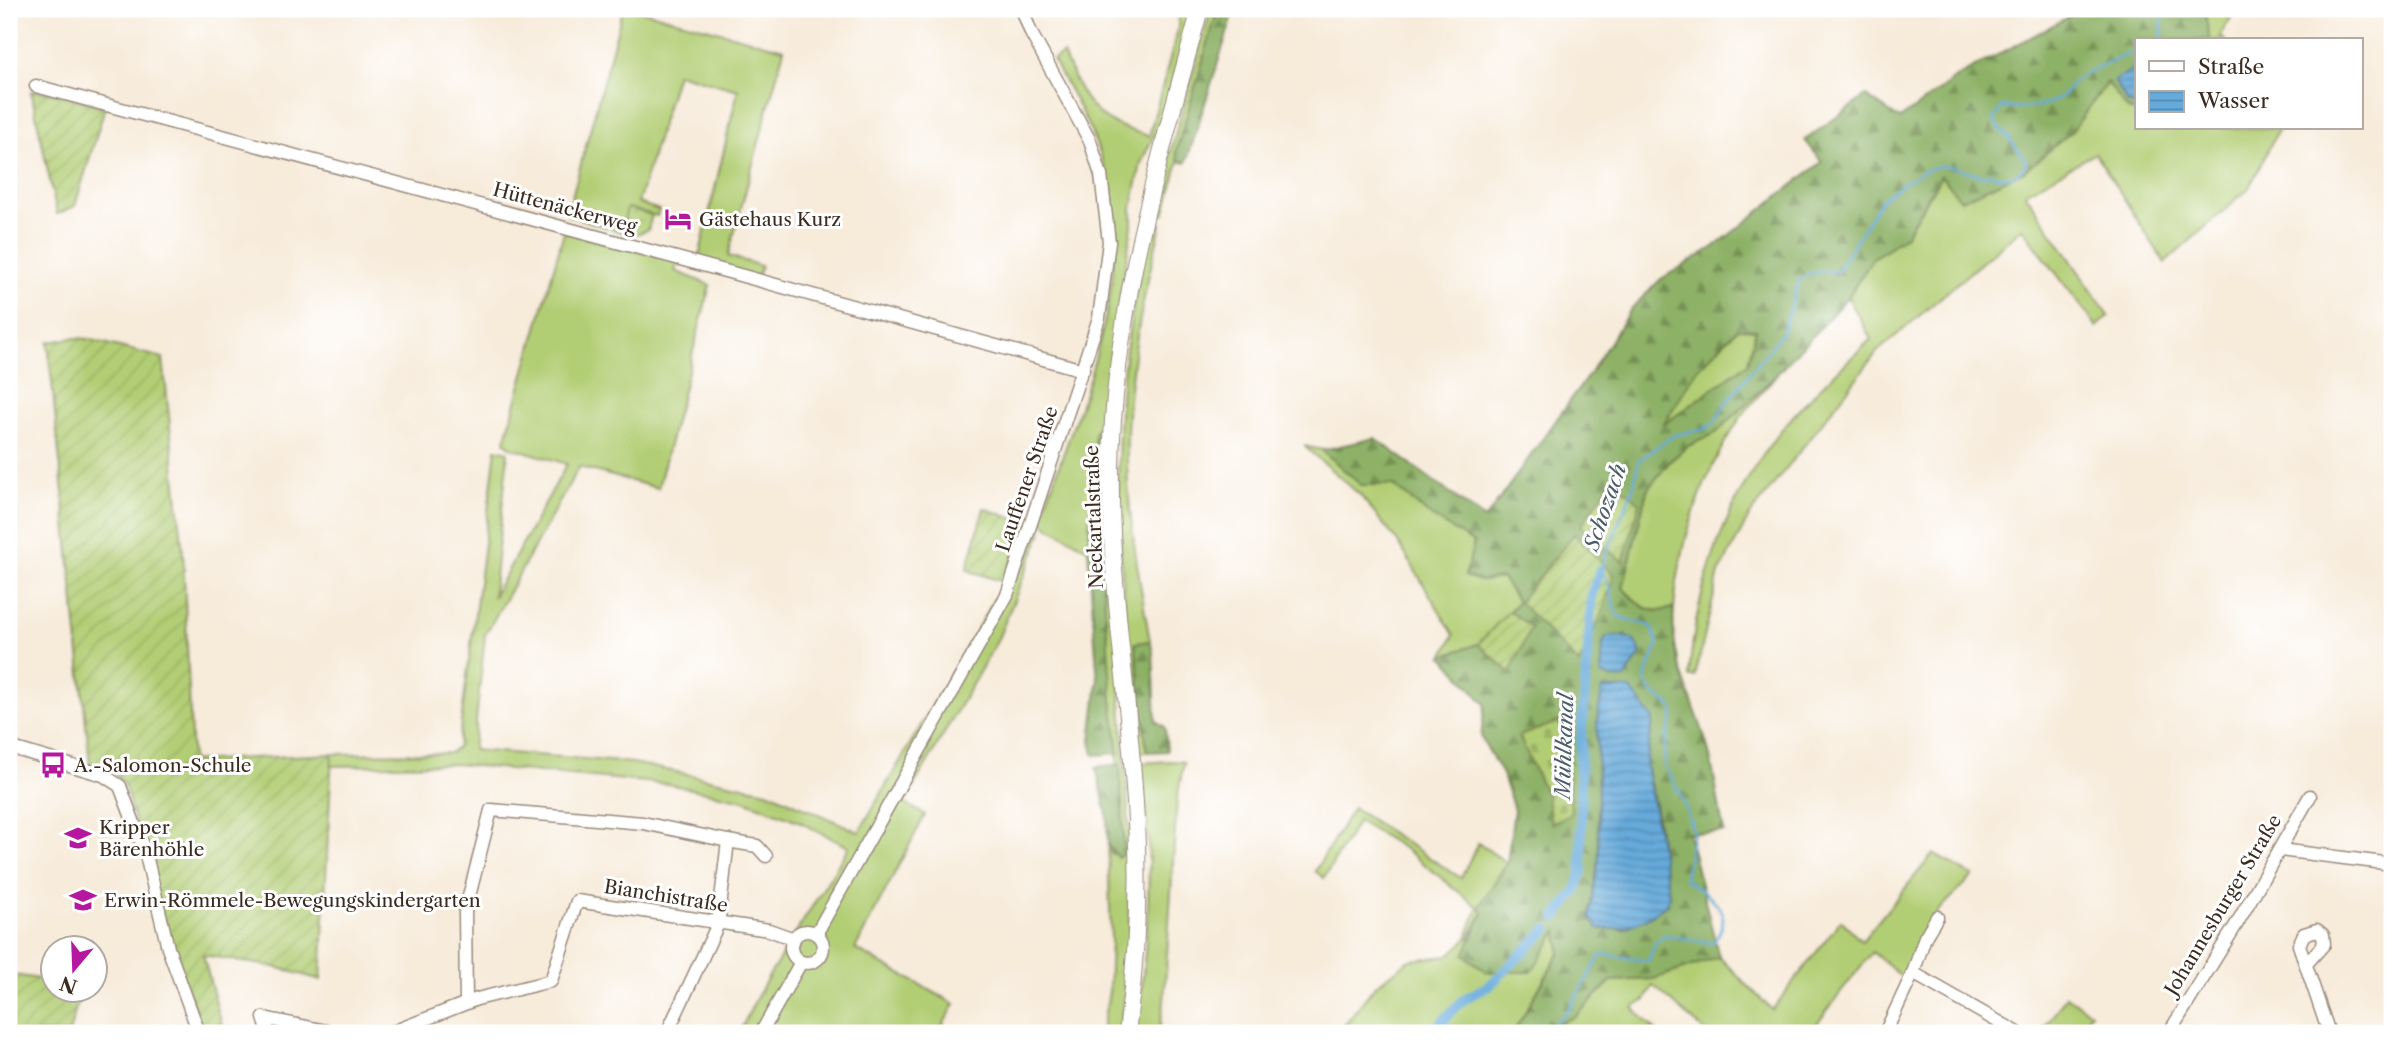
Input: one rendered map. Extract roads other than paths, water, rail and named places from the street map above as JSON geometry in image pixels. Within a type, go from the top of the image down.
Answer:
[{"type":"main road","name":"Neckartalstraße","points":[[1126,1033],[1138,911],[1137,834],[1114,560],[1111,469],[1118,362],[1126,300],[1148,201],[1200,9]]},
{"type":"street","name":"Lauffener Straße","points":[[761,1033],[800,962],[812,962],[821,955],[823,944],[816,934],[1007,595],[1100,318],[1108,266],[1109,224],[1101,175],[1090,141],[1031,33],[1022,9]]},
{"type":"street","name":"Hüttenäckerweg","points":[[36,86],[1083,370]]},
{"type":"street","points":[[9,747],[103,775],[120,786],[146,855],[168,948],[199,1033]]},
{"type":"street","name":"Johannesburger Straße","points":[[2169,1033],[2310,796]]},
{"type":"street","points":[[390,1033],[466,1003],[465,912],[491,810],[643,823],[757,846],[766,856]]},
{"type":"street","points":[[667,1033],[718,924],[727,841]]},
{"type":"street","points":[[2280,850],[2392,864]]},
{"type":"street","name":"Bianchistraße","points":[[466,1003],[551,981],[577,901],[769,930],[794,939]]},
{"type":"street","points":[[1885,1033],[1913,973],[1925,937],[1937,917]]},
{"type":"street","points":[[800,962],[792,952],[794,939],[804,932],[816,934]]},
{"type":"street","points":[[2308,963],[2329,1033]]},
{"type":"street","points":[[1913,973],[2018,1033]]},
{"type":"street","points":[[269,1033],[264,1017],[336,1033]]},
{"type":"water","points":[[2135,68],[2135,105],[2128,103],[2114,81]]},
{"type":"water","points":[[1606,637],[1633,639],[1641,653],[1625,678],[1614,679],[1601,674],[1603,643]]},
{"type":"water","points":[[1602,689],[1631,689],[1653,719],[1646,764],[1669,894],[1668,903],[1652,915],[1636,924],[1618,929],[1598,928],[1590,917],[1599,857],[1597,723]]},
{"type":"waterway","name":"Schozach","points":[[2162,9],[2162,38]]},
{"type":"waterway","name":"Schozach","points":[[1547,1033],[1569,1008],[1602,954],[1648,961],[1657,940],[1665,935],[1713,943],[1723,922],[1718,906],[1685,879],[1693,831],[1683,799],[1664,765],[1666,739],[1674,714],[1671,706],[1651,692],[1645,678],[1658,644],[1651,626],[1619,617],[1608,582],[1600,570],[1633,488],[1639,460],[1674,435],[1705,429],[1716,421],[1723,407],[1782,333],[1800,278],[1816,272],[1837,271],[1881,200],[1901,185],[1934,167],[1956,168],[1983,176],[1989,173],[2001,177],[2015,175],[2026,163],[2019,150],[1993,119],[2002,107],[2048,103],[2062,96],[2081,76],[2135,50]]},
{"type":"waterway","name":"Mühlkanal","points":[[1556,917],[1576,891],[1582,871],[1580,757],[1592,593],[1600,570]]},
{"type":"waterway","name":"Mühlkanal","points":[[1431,1033],[1464,999],[1490,985],[1547,929]]},
{"type":"place","name":"Gästehaus Kurz","points":[[678,219]]},
{"type":"place","name":"A.-Salomon-Schule","points":[[53,765]]},
{"type":"place","name":"Kripper Bärenhöhle","points":[[78,838]]},
{"type":"place","name":"Erwin-Römmele-Bewegungskindergarten","points":[[83,900]]}]
